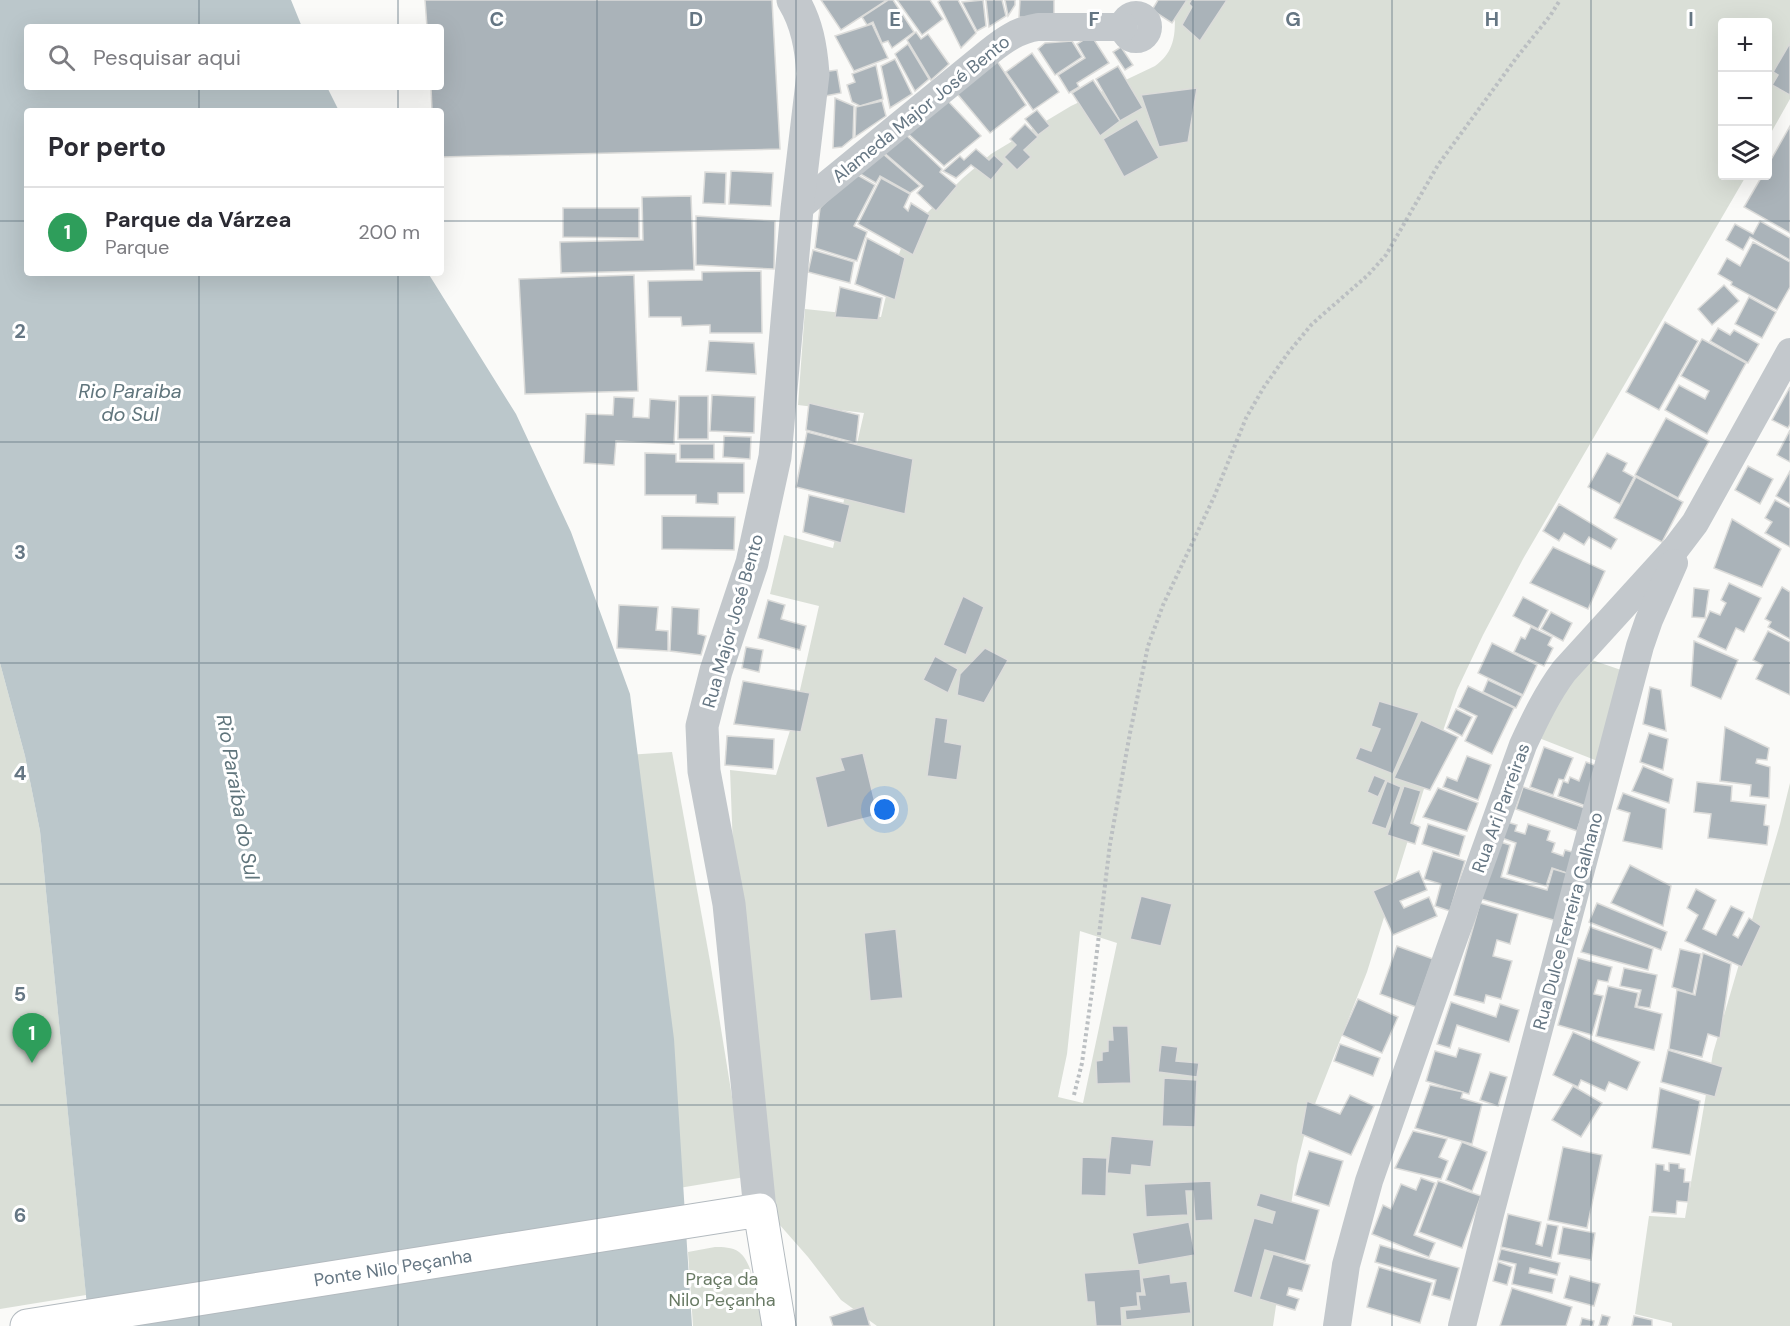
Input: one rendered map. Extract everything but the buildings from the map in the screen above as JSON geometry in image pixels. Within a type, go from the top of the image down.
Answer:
[{"type":"main road","name":"Ponte Nilo Peçanha","points":[[27,1326],[747,1212]]},
{"type":"main road","points":[[747,1212],[779,1326]]},
{"type":"street","name":"Rua Major José Bento","points":[[747,1212],[729,904],[704,771],[702,726],[716,671],[752,563],[775,457],[797,209],[813,74],[806,28],[793,0]]},
{"type":"street","name":"Alameda Major José Bento","points":[[797,209],[1010,36],[1038,27],[1124,27]]},
{"type":"street","name":"Rua Ari Parreiras","points":[[1337,1326],[1346,1265],[1369,1181],[1450,946],[1527,736],[1551,690],[1564,671],[1677,548],[1695,523],[1790,352]]},
{"type":"street","name":"Rua Dulce Ferreira Galhano","points":[[1462,1326],[1640,646],[1660,592],[1695,523]]},
{"type":"path","points":[[1074,1095],[1082,1063],[1110,844],[1130,733],[1148,646],[1163,605],[1214,497],[1246,418],[1264,387],[1311,324],[1368,275],[1386,255],[1438,165],[1560,0]]},
{"type":"green space","points":[[1174,0],[1790,0],[1790,99],[1772,131],[1772,18],[1718,18],[1718,180],[1744,180],[1523,559],[1457,690],[1367,972],[1307,1124],[1297,1165],[1273,1326],[877,1326],[841,1300],[808,1257],[764,1207],[733,848],[730,770],[776,775],[793,721],[819,606],[770,594],[784,535],[833,548],[864,413],[798,405],[805,309],[881,317],[890,279],[903,243],[922,218],[991,154],[1071,106],[1155,66],[1163,59],[1172,45],[1175,28]],"holes":[[[1080,931],[1117,943],[1083,1103],[1058,1097],[1067,1054]]]},
{"type":"green space","points":[[1589,659],[1624,671],[1600,762],[1539,738],[1565,691]]},
{"type":"green space","points":[[0,663],[25,756],[40,831],[86,1295],[0,1309]]},
{"type":"green space","points":[[672,752],[710,961],[745,1177],[661,1191],[597,757]]},
{"type":"green space","points":[[1790,783],[1790,1326],[1672,1326],[1672,1323],[1635,1314],[1649,1216],[1685,1218],[1713,1053]]},
{"type":"green space","name":"Praça da Nilo Peçanha","points":[[724,1247],[739,1252],[749,1266],[762,1326],[693,1326],[688,1252]]},
{"type":"water","points":[[0,0],[291,0],[301,24],[24,24],[24,90],[328,90],[338,108],[24,108],[24,276],[430,276],[516,414],[571,532],[630,694],[674,1039],[692,1326],[89,1326],[40,831],[25,756],[0,663]]},
{"type":"place","name":"Parque da Várzea","points":[[32,1063]]},
{"type":"water label","name":"Rio Paraiba do Sul","points":[[130,402]]},
{"type":"water label","name":"Rio Paraíba do Sul","points":[[238,797]]}]
